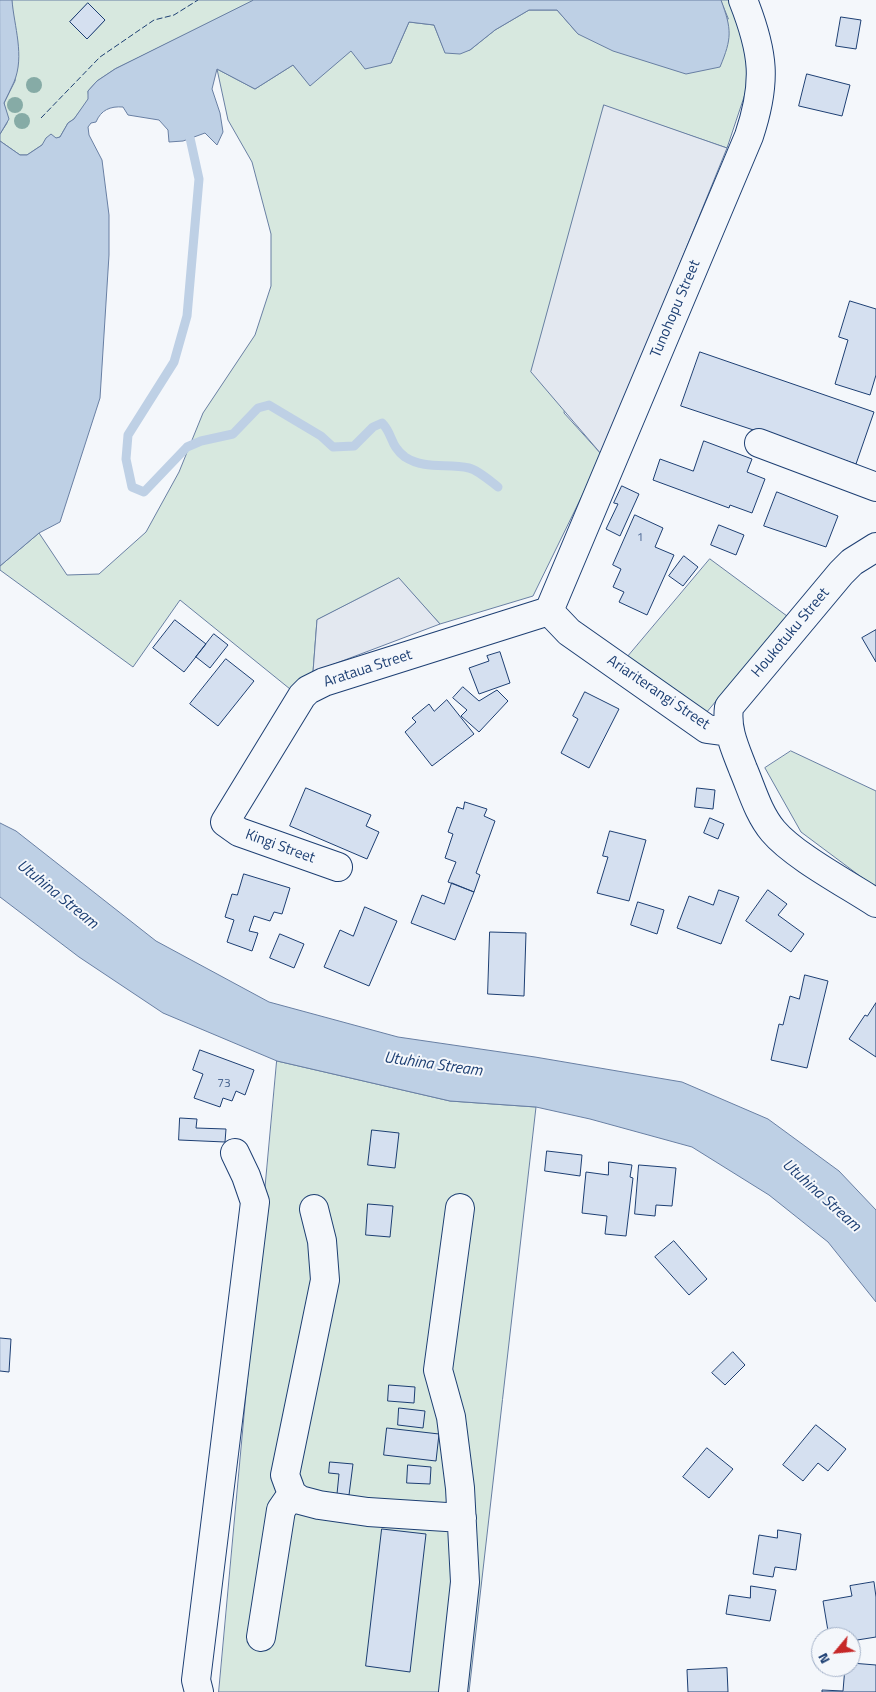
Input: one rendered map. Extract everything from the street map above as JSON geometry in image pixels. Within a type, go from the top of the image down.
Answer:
[{"type":"street","name":"Tunohopu Street","points":[[549,611],[757,111],[762,66],[759,45],[743,0]]},
{"type":"street","points":[[759,443],[876,486]]},
{"type":"street","name":"Houkotuku Street","points":[[728,732],[729,707],[841,573],[852,562],[876,547]]},
{"type":"street","name":"Ariariterangi Street","points":[[549,611],[569,632],[708,728],[728,732],[757,804],[773,830],[794,849],[876,903]]},
{"type":"street","name":"Arataua Street","points":[[225,822],[308,690],[324,682],[549,611]]},
{"type":"street","name":"Kingi Street","points":[[225,822],[239,832],[338,867]]},
{"type":"street","points":[[199,1692],[196,1680],[255,1202],[236,1153]]},
{"type":"street","points":[[453,1692],[465,1582],[462,1518],[451,1417],[438,1370],[460,1208]]},
{"type":"street","points":[[314,1209],[322,1241],[325,1280],[285,1475],[292,1494],[300,1500],[319,1505],[368,1512],[462,1518]]},
{"type":"street","points":[[262,1637],[281,1510],[292,1494]]},
{"type":"shaded area","points":[[12,0],[256,0],[115,69],[97,81],[88,91],[89,99],[74,119],[68,123],[60,137],[45,143],[27,155],[20,155],[0,141],[0,134],[7,123],[4,103],[15,81]],"holes":[[[88,4],[105,20],[87,39],[70,22]]]},
{"type":"shaded area","points":[[721,0],[732,0],[748,39],[750,79],[727,148],[604,106],[564,413],[602,455],[533,596],[440,624],[399,579],[317,620],[313,672],[290,689],[180,600],[133,667],[0,570],[0,566],[39,533],[67,575],[99,574],[146,532],[179,472],[203,413],[255,335],[271,286],[271,234],[252,162],[228,120],[217,69],[255,89],[293,65],[310,85],[351,50],[391,63],[409,22],[434,25],[445,52],[470,50],[495,30],[529,10],[557,10],[578,34],[728,19]]},
{"type":"shaded area","points":[[604,105],[727,148],[602,455],[531,372]]},
{"type":"shaded area","points":[[710,559],[787,616],[706,713],[625,660]]},
{"type":"shaded area","points":[[399,578],[440,624],[313,672],[317,620]]},
{"type":"shaded area","points":[[791,751],[876,791],[876,888],[801,832],[765,768]]},
{"type":"shaded area","points":[[277,1061],[450,1101],[536,1107],[469,1692],[219,1692]]},
{"type":"water","points":[[0,0],[12,0],[19,62],[14,82],[4,103],[9,119],[0,134]]},
{"type":"water","points":[[254,0],[721,0],[729,27],[729,34],[727,49],[720,67],[686,74],[613,51],[578,34],[557,10],[529,10],[495,30],[470,50],[460,54],[445,53],[434,25],[409,22],[391,63],[365,69],[351,51],[310,86],[293,65],[255,89],[217,69],[212,89],[220,113],[223,132],[217,145],[205,133],[183,141],[169,142],[168,130],[159,120],[128,115],[123,107],[110,108],[103,112],[96,122],[91,123],[88,127],[89,135],[102,160],[109,215],[109,255],[100,398],[60,522],[39,533],[0,566],[0,141],[20,155],[27,155],[42,145],[51,134],[56,138],[60,137],[68,123],[74,119],[88,99],[88,91],[97,81],[115,69]]},
{"type":"water","name":"Utuhina Stream","points":[[0,823],[16,831],[156,941],[269,1002],[398,1037],[535,1057],[682,1082],[768,1119],[839,1171],[876,1210],[876,1302],[828,1242],[769,1195],[692,1147],[590,1119],[536,1107],[450,1101],[277,1061],[163,1013],[79,957],[0,897]]},
{"type":"building","points":[[88,3],[105,20],[87,39],[70,22]]},
{"type":"building","points":[[841,17],[861,20],[856,49],[836,46]]},
{"type":"building","points":[[807,74],[850,85],[842,116],[799,106]]},
{"type":"building","points":[[850,301],[876,309],[876,375],[870,395],[835,384],[848,340],[839,337]]},
{"type":"building","points":[[700,352],[874,412],[856,464],[681,406]]},
{"type":"building","points":[[704,441],[752,459],[747,472],[765,479],[752,513],[730,505],[729,508],[653,480],[660,459],[693,471]]},
{"type":"building","points":[[622,486],[639,494],[620,536],[606,529],[618,504],[614,503]]},
{"type":"building","points":[[777,492],[838,516],[826,547],[764,526]]},
{"type":"building","points":[[635,515],[663,528],[655,547],[674,555],[647,615],[619,602],[624,592],[613,587],[621,569],[613,565]]},
{"type":"building","points":[[719,525],[744,535],[736,555],[711,545]]},
{"type":"building","points":[[684,556],[698,567],[683,586],[669,576]]},
{"type":"building","points":[[175,620],[206,644],[184,672],[153,648]]},
{"type":"building","points":[[876,630],[876,662],[862,638]]},
{"type":"building","points":[[214,634],[228,645],[210,668],[196,657]]},
{"type":"building","points":[[500,652],[510,683],[479,694],[469,668],[489,661],[487,656]]},
{"type":"building","points":[[226,659],[254,681],[218,726],[190,704]]},
{"type":"building","points":[[463,687],[479,701],[497,690],[508,701],[479,732],[461,716],[467,710],[453,698]]},
{"type":"building","points":[[585,692],[619,709],[589,768],[561,753],[578,719],[573,716]]},
{"type":"building","points":[[447,700],[474,734],[432,766],[405,732],[416,722],[412,718],[429,704],[434,711]]},
{"type":"building","points":[[306,788],[371,815],[366,826],[379,832],[367,859],[290,826]]},
{"type":"building","points":[[697,788],[715,790],[713,809],[695,807]]},
{"type":"building","points":[[465,802],[487,809],[484,816],[495,821],[476,873],[480,875],[474,892],[448,882],[456,862],[445,858],[453,834],[448,832],[457,807],[463,809]]},
{"type":"building","points":[[710,818],[724,824],[718,839],[704,833]]},
{"type":"building","points":[[610,831],[646,840],[629,901],[597,893],[608,857],[603,856]]},
{"type":"building","points":[[244,874],[290,888],[282,914],[274,912],[270,921],[254,916],[249,931],[258,933],[252,951],[227,942],[234,920],[225,917],[232,894],[237,895]]},
{"type":"building","points":[[452,883],[474,892],[455,940],[411,923],[422,895],[444,904]]},
{"type":"building","points":[[719,890],[739,897],[721,944],[677,928],[689,896],[713,905]]},
{"type":"building","points":[[768,890],[787,904],[778,915],[804,934],[791,952],[746,921]]},
{"type":"building","points":[[638,902],[664,910],[657,934],[631,925]]},
{"type":"building","points":[[365,907],[397,921],[369,986],[324,967],[340,930],[353,936]]},
{"type":"building","points":[[490,932],[526,933],[524,996],[488,994]]},
{"type":"building","points":[[280,934],[304,944],[294,968],[270,958]]},
{"type":"building","points":[[805,975],[828,981],[807,1068],[771,1060],[779,1024],[783,1025],[790,996],[799,999]]},
{"type":"building","points":[[876,1003],[876,1057],[849,1039],[865,1015],[867,1016]]},
{"type":"building","points":[[200,1050],[254,1070],[245,1095],[236,1091],[232,1101],[223,1098],[220,1107],[194,1098],[203,1074],[193,1070]]},
{"type":"building","points":[[180,1118],[197,1119],[196,1128],[226,1129],[225,1142],[179,1140]]},
{"type":"building","points":[[372,1130],[399,1133],[395,1168],[368,1165]]},
{"type":"building","points":[[547,1151],[582,1155],[580,1176],[545,1171]]},
{"type":"building","points":[[609,1162],[632,1165],[630,1177],[633,1178],[626,1236],[605,1234],[607,1216],[582,1213],[586,1172],[608,1175]]},
{"type":"building","points":[[639,1165],[676,1168],[672,1206],[656,1205],[655,1216],[635,1214]]},
{"type":"building","points":[[368,1204],[393,1206],[390,1237],[366,1235]]},
{"type":"building","points":[[674,1241],[707,1279],[689,1295],[655,1257]]},
{"type":"building","points":[[0,1338],[11,1339],[9,1372],[0,1371]]},
{"type":"building","points":[[733,1352],[745,1365],[725,1385],[712,1373]]},
{"type":"building","points":[[389,1385],[415,1387],[414,1403],[388,1401]]},
{"type":"building","points":[[399,1408],[425,1411],[423,1428],[398,1425]]},
{"type":"building","points":[[816,1425],[846,1449],[828,1471],[818,1463],[803,1481],[783,1465]]},
{"type":"building","points":[[387,1428],[439,1434],[436,1461],[384,1455]]},
{"type":"building","points":[[707,1448],[733,1469],[709,1498],[683,1477]]},
{"type":"building","points":[[330,1462],[353,1464],[349,1495],[337,1494],[339,1474],[329,1473]]},
{"type":"building","points":[[408,1465],[431,1467],[430,1484],[407,1483]]},
{"type":"building","points":[[382,1529],[426,1534],[410,1672],[366,1666]]},
{"type":"building","points":[[778,1530],[801,1534],[796,1570],[775,1567],[773,1577],[753,1574],[759,1535],[777,1538]]},
{"type":"building","points":[[874,1582],[876,1637],[861,1639],[861,1627],[827,1627],[823,1601],[852,1596],[850,1586]]},
{"type":"building","points":[[751,1586],[776,1590],[770,1621],[726,1614],[729,1595],[750,1598]]},
{"type":"building","points":[[861,1664],[876,1665],[876,1692],[822,1692],[822,1690],[843,1691],[844,1677],[861,1677]]},
{"type":"building","points":[[727,1668],[728,1692],[688,1692],[687,1670]]},
{"type":"waterway","points":[[190,138],[199,179],[187,316],[174,362],[128,435],[126,459],[132,487],[144,492],[187,447],[201,441],[233,434],[258,408],[269,405],[321,436],[333,447],[354,446],[373,427],[382,423],[397,449],[405,457],[420,464],[473,469],[498,487]]},
{"type":"fence","points":[[41,118],[100,57],[154,20],[174,15],[198,0]]}]
